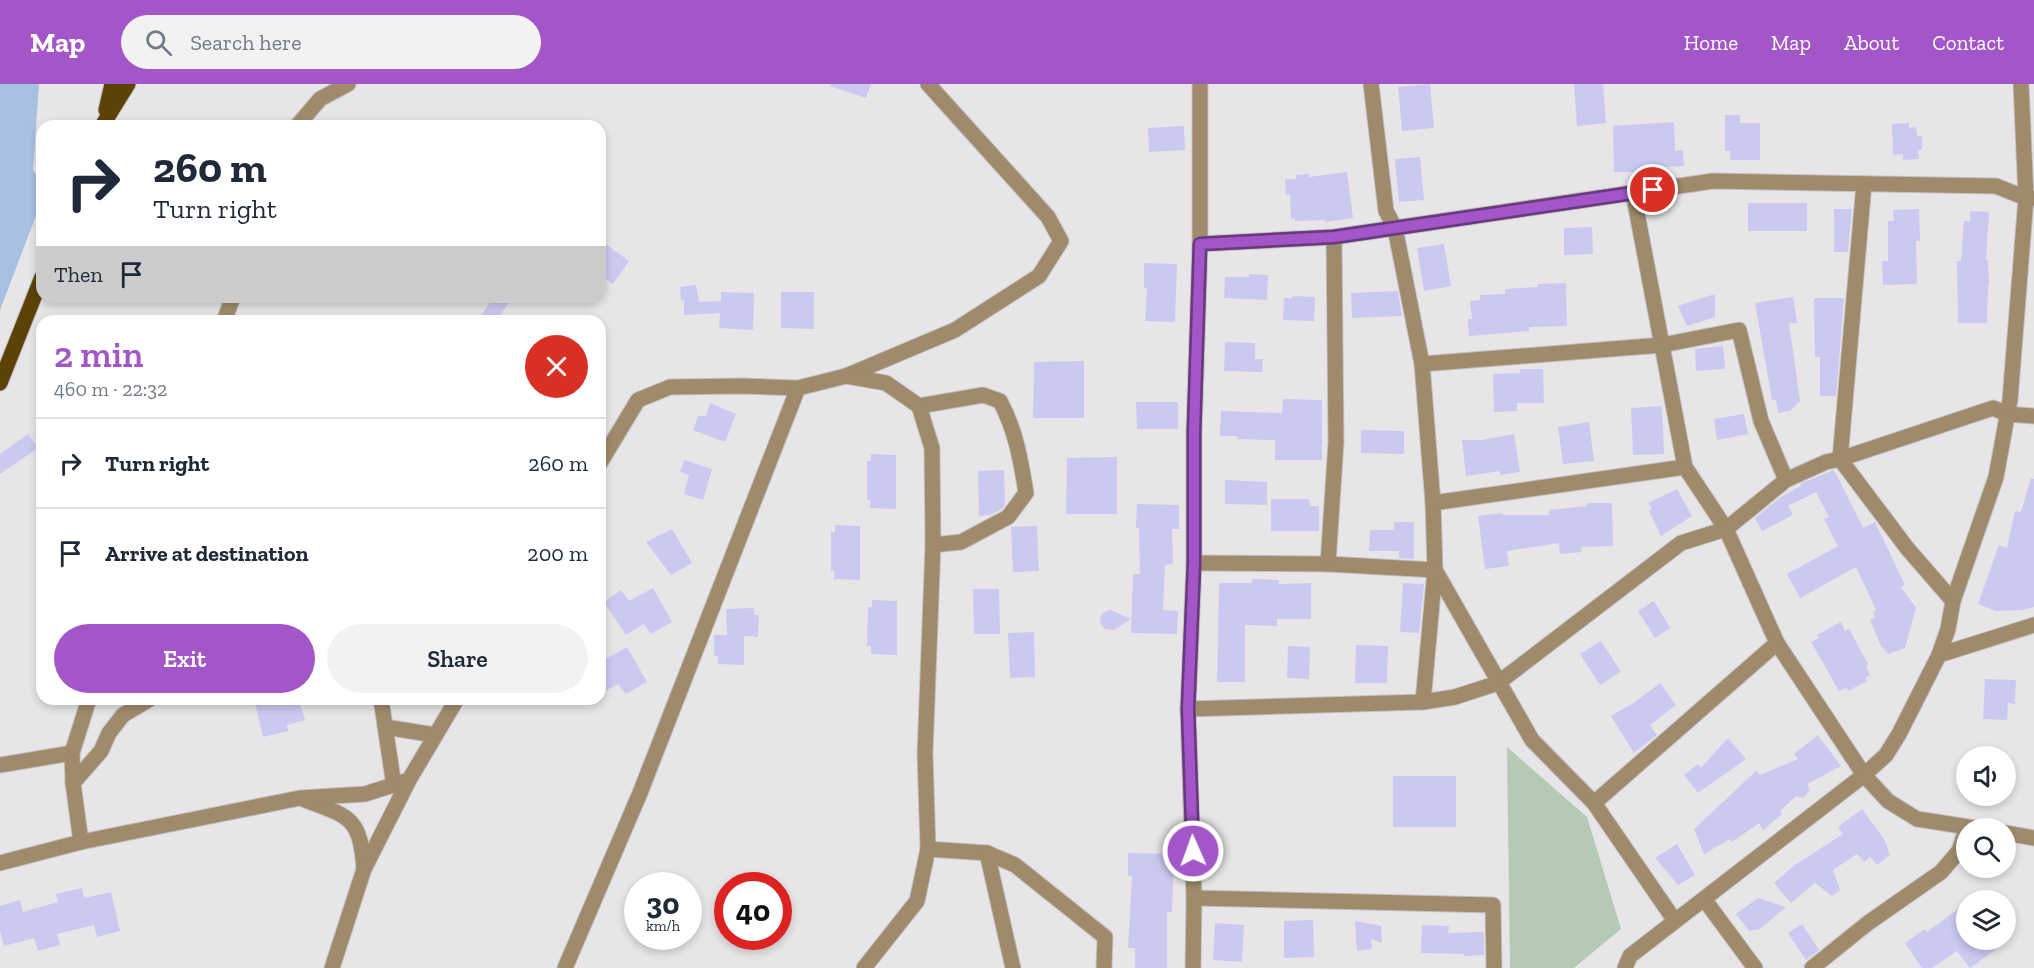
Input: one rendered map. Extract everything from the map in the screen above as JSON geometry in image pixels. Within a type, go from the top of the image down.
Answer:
[{"type":"main road","points":[[104,120],[112,84]]},
{"type":"main road","points":[[105,120],[128,84]]},
{"type":"main road","points":[[0,383],[36,292]]},
{"type":"street","points":[[302,120],[321,99],[348,84]]},
{"type":"street","points":[[606,453],[638,400],[670,387],[798,388],[846,376],[956,330],[1038,276],[1061,240],[1048,217],[928,84]]},
{"type":"street","points":[[1193,968],[1194,898],[1188,709],[1194,563],[1194,432],[1200,244],[1200,84]]},
{"type":"street","points":[[1371,84],[1386,211],[1395,228],[1422,364],[1433,503],[1435,570],[1423,702]]},
{"type":"street","points":[[1625,968],[1630,956],[1864,775],[1886,755],[1940,655],[1953,601],[1996,477],[2007,414],[2030,198],[2021,84]]},
{"type":"street","points":[[1200,244],[1334,237],[1713,181],[1996,186],[2030,198]]},
{"type":"street","points":[[1864,184],[1840,459],[1907,548],[1953,601]]},
{"type":"street","points":[[1633,192],[1686,467],[1726,529],[1778,643],[1864,775],[1888,801],[1917,819],[1956,826]]},
{"type":"street","points":[[1328,564],[1336,442],[1334,237]]},
{"type":"street","points":[[1422,364],[1662,345],[1739,330],[1761,421],[1786,480]]},
{"type":"street","points":[[846,376],[886,383],[919,406],[932,448],[933,545],[925,753],[928,849],[917,901],[864,968]]},
{"type":"street","points":[[565,968],[640,793],[798,388]]},
{"type":"street","points":[[919,406],[983,395],[1000,401],[1010,420],[1021,458],[1026,494],[1008,517],[961,542],[933,545]]},
{"type":"street","points":[[1188,709],[1423,702],[1455,697],[1498,683],[1681,543],[1726,529],[1786,480],[1826,462],[1993,408],[2007,414],[2034,416]]},
{"type":"street","points":[[1433,503],[1686,467]]},
{"type":"street","points":[[1194,563],[1328,564],[1435,570]]},
{"type":"street","points":[[1435,570],[1532,740],[1594,803],[1675,921]]},
{"type":"street","points":[[1940,655],[2034,625]]},
{"type":"street","points":[[1594,803],[1778,643]]},
{"type":"street","points":[[81,842],[73,783],[72,753],[87,705]]},
{"type":"street","points":[[73,783],[101,751],[109,733],[123,715],[140,705]]},
{"type":"street","points":[[382,705],[394,786]]},
{"type":"street","points":[[332,968],[364,869],[409,780],[453,705]]},
{"type":"street","points":[[385,727],[435,735]]},
{"type":"street","points":[[0,765],[72,753]]},
{"type":"street","points":[[0,863],[81,842],[300,798],[365,794],[409,780]]},
{"type":"street","points":[[300,798],[337,812],[354,824],[362,846],[364,869]]},
{"type":"street","points":[[2016,835],[2034,838]]},
{"type":"street","points":[[928,849],[987,854],[1015,865],[1105,937],[1104,968]]},
{"type":"street","points":[[987,854],[1013,968]]},
{"type":"street","points":[[1812,968],[1868,923],[1941,872],[1956,854]]},
{"type":"street","points":[[1194,898],[1493,905],[1494,968]]},
{"type":"street","points":[[1704,899],[1755,968]]},
{"type":"green space","points":[[1507,747],[1587,817],[1621,929],[1574,968],[1510,968]]},
{"type":"water","points":[[0,84],[39,84],[33,170],[36,175],[36,216],[0,310]]},
{"type":"building","points":[[831,84],[871,84],[866,98],[830,86]]},
{"type":"building","points":[[1430,84],[1434,128],[1402,131],[1398,87]]},
{"type":"building","points":[[1574,84],[1603,84],[1606,123],[1577,126]]},
{"type":"building","points":[[1725,115],[1740,115],[1740,123],[1760,123],[1760,160],[1730,160],[1730,151],[1725,151]]},
{"type":"building","points":[[1674,122],[1675,151],[1683,150],[1684,166],[1637,168],[1637,172],[1614,172],[1613,126]]},
{"type":"building","points":[[1909,123],[1909,128],[1916,127],[1917,136],[1922,136],[1922,150],[1918,150],[1919,159],[1903,160],[1903,154],[1893,155],[1892,124]]},
{"type":"building","points":[[1184,126],[1185,150],[1149,152],[1148,128]]},
{"type":"building","points":[[1420,157],[1424,200],[1399,202],[1395,159]]},
{"type":"building","points":[[1347,172],[1353,218],[1325,222],[1325,220],[1295,221],[1295,218],[1291,219],[1290,195],[1286,195],[1285,179],[1296,179],[1296,175],[1309,174],[1309,177]]},
{"type":"building","points":[[1748,203],[1807,203],[1807,231],[1748,231]]},
{"type":"building","points":[[1834,209],[1852,209],[1848,252],[1834,252]]},
{"type":"building","points":[[1919,209],[1920,241],[1916,241],[1917,284],[1883,285],[1882,261],[1888,261],[1888,221],[1894,221],[1893,210]]},
{"type":"building","points":[[1970,211],[1989,212],[1986,260],[1988,260],[1989,285],[1987,323],[1958,323],[1957,261],[1961,261],[1964,221],[1970,221]]},
{"type":"building","points":[[1592,227],[1593,254],[1564,255],[1564,228]]},
{"type":"building","points":[[606,244],[629,261],[613,284],[606,279]]},
{"type":"building","points":[[1444,244],[1451,286],[1424,291],[1417,248]]},
{"type":"building","points":[[1144,263],[1177,264],[1175,322],[1145,321],[1147,288],[1144,288]]},
{"type":"building","points":[[1249,274],[1268,275],[1267,300],[1224,298],[1225,277],[1249,277]]},
{"type":"building","points":[[1566,283],[1567,326],[1529,327],[1529,331],[1469,336],[1468,319],[1472,319],[1470,301],[1480,300],[1480,295],[1505,294],[1505,289],[1538,287],[1538,284]]},
{"type":"building","points":[[696,285],[699,302],[721,301],[721,292],[754,293],[753,330],[719,328],[720,313],[684,315],[684,300],[681,301],[680,287]]},
{"type":"building","points":[[1398,291],[1402,316],[1352,318],[1351,293]]},
{"type":"building","points":[[781,292],[814,292],[814,329],[781,328]]},
{"type":"building","points":[[1715,294],[1715,317],[1687,326],[1678,306]]},
{"type":"building","points":[[1292,296],[1315,297],[1314,321],[1283,320],[1284,298],[1292,298]]},
{"type":"building","points":[[1793,297],[1797,323],[1789,323],[1800,401],[1790,411],[1778,413],[1776,400],[1772,400],[1755,303]]},
{"type":"building","points":[[1814,298],[1844,298],[1836,396],[1820,396],[1820,357],[1815,357]]},
{"type":"building","points":[[490,303],[509,303],[500,315],[481,315]]},
{"type":"building","points":[[1225,342],[1255,343],[1255,359],[1263,359],[1262,372],[1224,371]]},
{"type":"building","points":[[1723,346],[1725,369],[1696,371],[1695,349]]},
{"type":"building","points":[[1084,361],[1084,418],[1033,418],[1034,362]]},
{"type":"building","points":[[1520,369],[1543,369],[1544,403],[1517,403],[1517,411],[1494,412],[1493,374],[1520,373]]},
{"type":"building","points":[[1283,399],[1322,400],[1322,460],[1275,460],[1275,440],[1220,436],[1221,411],[1282,413]]},
{"type":"building","points":[[1136,402],[1178,402],[1178,429],[1137,429]]},
{"type":"building","points":[[710,403],[736,414],[725,442],[693,430],[698,416],[706,416]]},
{"type":"building","points":[[1662,406],[1664,454],[1633,455],[1631,408]]},
{"type":"building","points":[[1744,414],[1748,434],[1717,440],[1714,419]]},
{"type":"building","points":[[1589,422],[1594,461],[1563,464],[1558,427]]},
{"type":"building","points":[[1361,430],[1404,431],[1404,454],[1361,453]]},
{"type":"building","points":[[28,434],[36,445],[36,449],[0,474],[0,454]]},
{"type":"building","points":[[1514,434],[1520,472],[1500,475],[1500,471],[1466,476],[1462,440],[1482,440]]},
{"type":"building","points":[[871,454],[896,455],[896,509],[870,508],[870,500],[867,500],[867,461],[871,461]]},
{"type":"building","points":[[1117,457],[1117,514],[1066,514],[1067,458]]},
{"type":"building","points":[[684,460],[712,469],[703,500],[684,494],[689,475],[680,472]]},
{"type":"building","points":[[1004,470],[1005,505],[990,515],[979,516],[978,471]]},
{"type":"building","points":[[1834,470],[1863,528],[1875,522],[1905,585],[1901,587],[1916,608],[1905,648],[1888,654],[1881,646],[1870,620],[1875,617],[1873,612],[1876,610],[1856,567],[1800,598],[1787,574],[1838,546],[1824,519],[1829,517],[1816,492],[1788,506],[1793,515],[1762,531],[1755,518],[1781,497],[1801,486],[1800,484]]},
{"type":"building","points":[[2031,478],[2034,479],[2034,607],[2023,610],[1996,611],[1978,604],[1999,545],[2007,548],[2015,511],[2021,512]]},
{"type":"building","points":[[1225,480],[1267,482],[1267,505],[1225,504]]},
{"type":"building","points":[[1677,489],[1692,516],[1661,536],[1649,511],[1652,509],[1648,503]]},
{"type":"building","points":[[1271,499],[1309,499],[1310,506],[1319,506],[1319,531],[1271,531]]},
{"type":"building","points":[[1587,503],[1612,503],[1613,546],[1581,547],[1582,552],[1560,554],[1559,543],[1507,551],[1509,566],[1485,569],[1478,516],[1502,513],[1503,515],[1549,515],[1549,510],[1587,506]]},
{"type":"building","points":[[1137,504],[1179,505],[1179,529],[1172,529],[1173,564],[1165,565],[1163,610],[1178,611],[1177,634],[1131,633],[1133,574],[1140,574],[1139,528],[1136,528]]},
{"type":"building","points":[[1394,522],[1414,522],[1414,559],[1399,558],[1399,551],[1369,551],[1370,530],[1394,530]]},
{"type":"building","points":[[835,525],[860,526],[860,580],[834,579],[834,571],[831,571],[831,532],[835,532]]},
{"type":"building","points":[[1037,526],[1039,571],[1013,572],[1011,527]]},
{"type":"building","points":[[672,529],[692,563],[671,575],[646,542]]},
{"type":"building","points":[[1252,579],[1279,580],[1279,584],[1311,583],[1311,619],[1277,619],[1277,626],[1245,625],[1245,682],[1217,682],[1219,583],[1252,583]]},
{"type":"building","points":[[1403,583],[1424,584],[1419,633],[1400,632]]},
{"type":"building","points":[[653,588],[672,622],[651,634],[644,624],[626,635],[606,605],[606,601],[621,590],[629,601]]},
{"type":"building","points":[[973,589],[999,589],[1000,634],[974,634]]},
{"type":"building","points":[[872,600],[897,601],[897,655],[871,654],[871,646],[867,646],[868,607],[872,607]]},
{"type":"building","points":[[1654,601],[1670,628],[1655,638],[1638,611]]},
{"type":"building","points":[[754,608],[754,615],[759,615],[758,637],[744,636],[744,665],[718,664],[718,656],[714,656],[714,635],[727,635],[726,609]]},
{"type":"building","points":[[1110,610],[1131,619],[1114,630],[1105,629],[1101,625],[1100,618],[1103,613]]},
{"type":"building","points":[[1841,622],[1845,631],[1849,629],[1868,664],[1866,667],[1870,675],[1865,678],[1867,681],[1848,691],[1846,688],[1839,691],[1811,642],[1819,638],[1817,635]]},
{"type":"building","points":[[1034,632],[1035,677],[1010,678],[1008,633]]},
{"type":"building","points":[[1601,641],[1621,672],[1600,685],[1580,654]]},
{"type":"building","points":[[1356,645],[1388,646],[1387,683],[1355,683]]},
{"type":"building","points":[[1288,646],[1310,647],[1309,679],[1287,678]]},
{"type":"building","points":[[627,647],[647,682],[626,694],[618,684],[606,691],[606,659]]},
{"type":"building","points":[[1985,679],[2016,680],[2015,704],[2008,703],[2007,720],[1983,719]]},
{"type":"building","points":[[1660,683],[1676,705],[1650,725],[1657,735],[1634,753],[1611,716]]},
{"type":"building","points":[[255,705],[301,705],[305,720],[287,725],[288,731],[263,737]]},
{"type":"building","points":[[1818,735],[1841,766],[1807,784],[1810,790],[1803,798],[1796,796],[1780,811],[1782,814],[1763,830],[1759,823],[1732,842],[1730,839],[1704,854],[1694,829],[1756,771],[1760,775],[1798,759],[1794,754]]},
{"type":"building","points":[[1728,738],[1746,759],[1698,793],[1684,775],[1698,764],[1701,768]]},
{"type":"building","points":[[1393,776],[1456,776],[1456,827],[1393,827]]},
{"type":"building","points":[[1862,809],[1884,839],[1890,855],[1877,865],[1870,857],[1864,862],[1857,854],[1833,870],[1840,890],[1832,896],[1815,883],[1791,903],[1774,883],[1795,865],[1843,834],[1838,827]]},
{"type":"building","points":[[1677,844],[1695,875],[1678,885],[1655,858]]},
{"type":"building","points":[[1128,853],[1174,854],[1172,912],[1167,912],[1167,968],[1135,968],[1135,948],[1128,948],[1132,876],[1128,876]]},
{"type":"building","points":[[82,888],[84,898],[111,892],[120,931],[97,937],[94,925],[57,934],[60,945],[38,951],[34,938],[4,946],[0,931],[0,906],[20,900],[23,912],[58,902],[56,894]]},
{"type":"building","points":[[1758,898],[1786,907],[1760,929],[1749,931],[1736,914]]},
{"type":"building","points":[[1956,910],[1956,950],[1995,950],[1970,968],[1957,951],[1932,968],[1922,968],[1905,943],[1925,929],[1927,932]]},
{"type":"building","points":[[1313,920],[1314,957],[1284,958],[1284,921]]},
{"type":"building","points":[[1355,921],[1381,926],[1382,943],[1371,939],[1372,949],[1357,951]]},
{"type":"building","points":[[1215,923],[1244,925],[1242,962],[1213,960]]},
{"type":"building","points":[[1802,924],[1819,950],[1806,960],[1788,933]]},
{"type":"building","points":[[1422,925],[1449,926],[1448,933],[1484,932],[1484,955],[1421,953]]},
{"type":"route","points":[[1193,851],[1188,709],[1194,563],[1194,432],[1200,244],[1334,237],[1653,190]]}]
